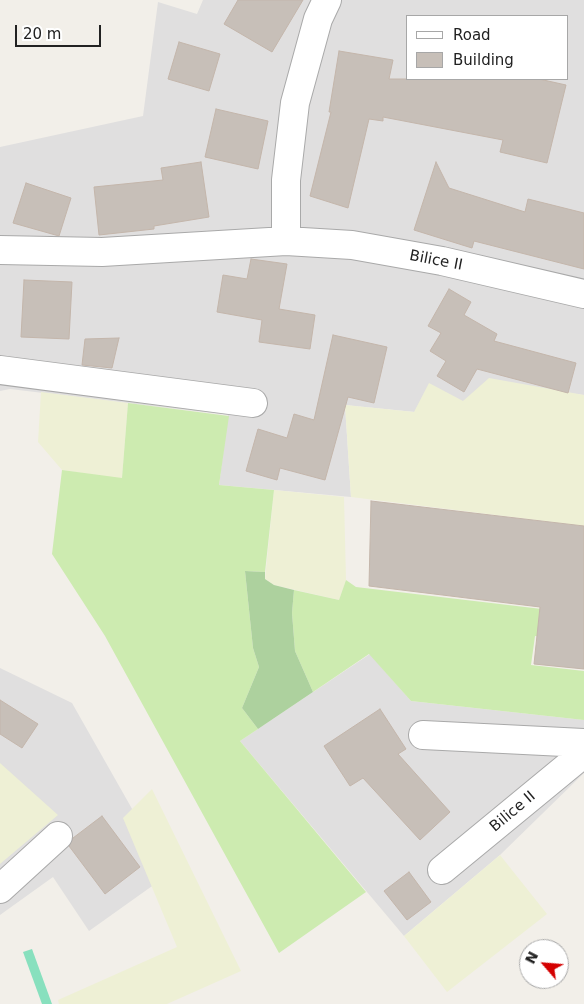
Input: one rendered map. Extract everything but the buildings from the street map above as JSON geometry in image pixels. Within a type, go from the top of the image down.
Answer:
[{"type":"street","points":[[286,241],[286,180],[295,103],[318,19],[327,0]]},
{"type":"street","name":"Bilice II","points":[[0,250],[102,252],[286,241],[352,245],[442,261],[584,294]]},
{"type":"street","points":[[0,370],[253,403]]},
{"type":"street","points":[[423,735],[584,743]]},
{"type":"street","name":"Bilice II","points":[[442,870],[584,753]]},
{"type":"street","points":[[0,889],[58,836]]},
{"type":"shaded area","points":[[203,0],[584,0],[584,395],[568,393],[463,401],[415,412],[345,405],[351,497],[219,485],[228,415],[10,389],[0,391],[0,147],[143,116],[158,2],[197,14]]},
{"type":"shaded area","points":[[370,654],[411,701],[584,720],[584,773],[500,855],[404,936],[240,741]]},
{"type":"shaded area","points":[[0,668],[72,703],[169,874],[89,931],[53,877],[0,915]]},
{"type":"green space","points":[[489,378],[584,395],[584,526],[351,497],[345,405],[414,412],[429,383],[463,401]]},
{"type":"green space","points":[[41,392],[128,403],[122,479],[62,470],[38,442]]},
{"type":"green space","points":[[128,403],[229,416],[219,485],[274,490],[265,572],[245,571],[253,648],[259,667],[242,708],[258,729],[240,741],[366,892],[279,953],[105,636],[52,554],[62,470],[122,478]]},
{"type":"green space","points":[[274,490],[344,497],[346,580],[339,600],[274,585],[265,579]]},
{"type":"green space","points":[[245,571],[265,572],[265,579],[274,585],[294,590],[292,613],[295,651],[313,692],[258,729],[242,708],[259,667],[253,648]]},
{"type":"green space","points":[[346,580],[356,587],[584,614],[584,641],[535,636],[531,665],[584,671],[584,720],[411,701],[369,654],[313,692],[295,651],[292,613],[294,590],[339,600]]},
{"type":"green space","points":[[0,763],[58,815],[0,864]]},
{"type":"green space","points":[[152,789],[241,971],[167,1004],[59,1004],[58,1000],[177,947],[123,818]]},
{"type":"green space","points":[[500,855],[547,914],[447,992],[404,936]]},
{"type":"green space","points":[[32,949],[52,1004],[42,1004],[23,952]]}]
